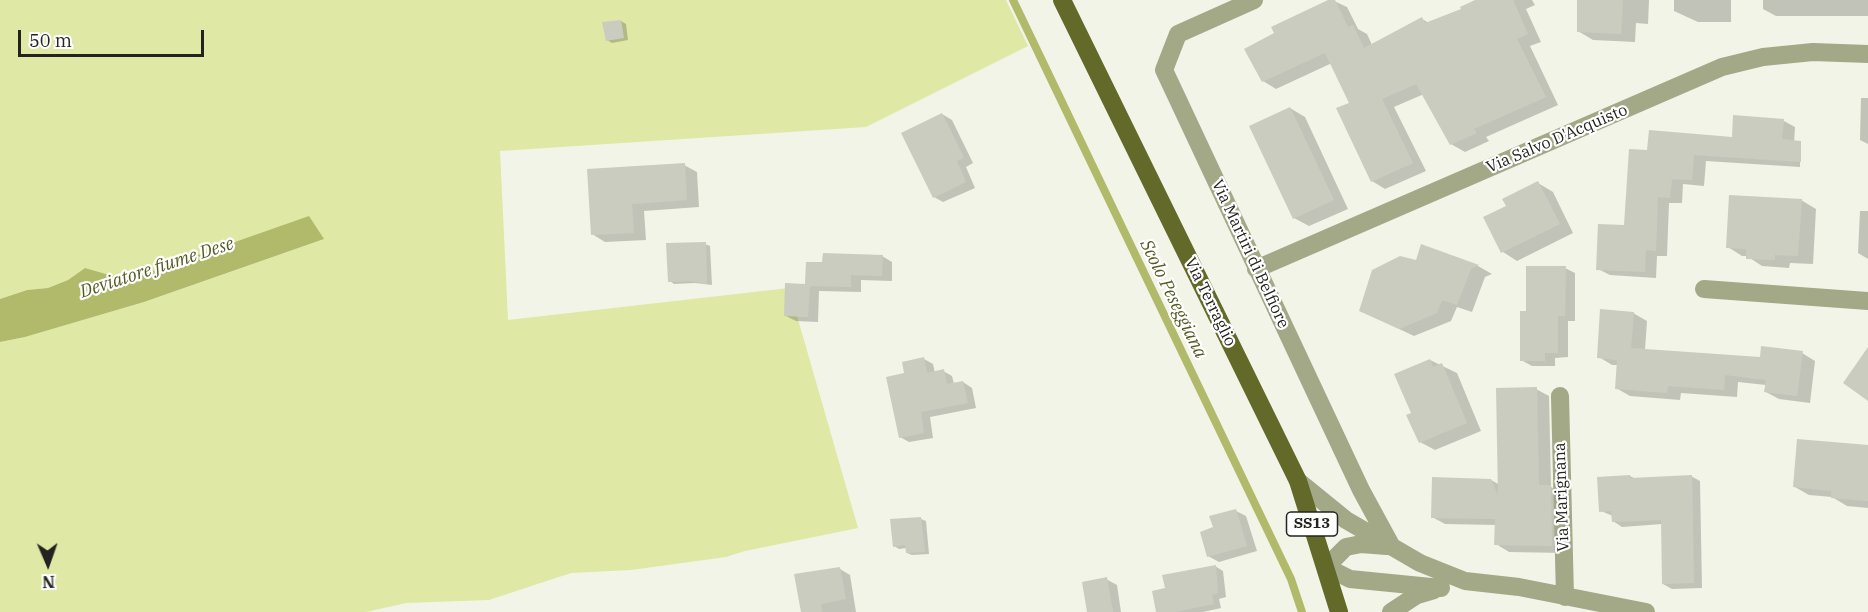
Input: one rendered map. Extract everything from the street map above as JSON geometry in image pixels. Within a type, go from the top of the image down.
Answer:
[{"type":"main road","name":"Via Terraglio","points":[[1062,0],[1298,481],[1339,612]]},
{"type":"street","name":"Via Martiri di Belfiore","points":[[1254,0],[1178,34],[1164,70],[1361,490],[1392,547]]},
{"type":"street","name":"Via Salvo D'Acquisto","points":[[1256,269],[1722,67],[1763,57],[1813,52],[1868,54]]},
{"type":"street","points":[[1704,289],[1868,301]]},
{"type":"street","name":"Via Marignana","points":[[1560,396],[1565,597]]},
{"type":"street","points":[[1298,481],[1346,520],[1419,563],[1465,581],[1519,587],[1646,612]]},
{"type":"street","points":[[1392,547],[1362,544],[1346,547],[1326,567],[1350,579],[1441,588]]},
{"type":"street","points":[[1391,612],[1417,595],[1465,581]]},
{"type":"shaded area","points":[[0,0],[1006,0],[1028,46],[866,127],[500,151],[508,320],[789,288],[858,528],[726,557],[631,570],[571,573],[489,600],[406,603],[366,612],[0,612],[0,342],[25,337],[144,302],[324,239],[196,257],[127,280],[85,268],[68,280],[48,288],[27,290],[0,299]]},
{"type":"shaded area","points":[[309,216],[324,239],[144,302],[25,337],[0,342],[0,299],[27,290],[48,288],[68,280],[85,268],[127,280]]},
{"type":"building","points":[[1328,0],[1335,0],[1348,27],[1353,25],[1364,48],[1422,17],[1425,23],[1461,9],[1460,7],[1475,0],[1513,0],[1528,34],[1517,39],[1546,97],[1474,129],[1477,133],[1450,145],[1416,84],[1382,99],[1413,163],[1371,182],[1336,108],[1349,103],[1325,53],[1262,82],[1244,49],[1274,33],[1271,27]]},
{"type":"building","points":[[1577,0],[1623,0],[1621,34],[1577,32]]},
{"type":"building","points":[[621,20],[624,38],[606,41],[602,22]]},
{"type":"building","points":[[1290,107],[1334,200],[1293,219],[1249,126]]},
{"type":"building","points":[[942,113],[964,158],[957,161],[966,182],[933,198],[901,133]]},
{"type":"building","points":[[1733,115],[1784,119],[1782,139],[1801,141],[1801,162],[1694,155],[1692,180],[1672,179],[1670,198],[1658,197],[1656,251],[1646,250],[1645,272],[1596,270],[1598,224],[1624,225],[1629,149],[1647,150],[1649,130],[1732,137]]},
{"type":"building","points":[[685,163],[687,200],[632,204],[634,233],[591,235],[587,169]]},
{"type":"building","points":[[1538,181],[1560,224],[1501,253],[1483,217],[1506,206],[1502,199]]},
{"type":"building","points":[[1729,195],[1802,199],[1798,256],[1775,255],[1775,260],[1746,259],[1746,249],[1726,248]]},
{"type":"building","points":[[706,242],[707,284],[689,281],[668,282],[666,243]]},
{"type":"building","points":[[1421,244],[1479,265],[1471,269],[1457,305],[1442,300],[1437,313],[1399,329],[1359,311],[1372,270],[1400,256],[1416,260]]},
{"type":"building","points":[[823,253],[883,255],[882,276],[851,275],[851,287],[810,286],[808,317],[784,316],[785,283],[805,284],[806,262],[822,262]]},
{"type":"building","points":[[1526,266],[1566,266],[1565,316],[1558,316],[1558,353],[1545,353],[1545,361],[1520,361],[1520,311],[1526,311]]},
{"type":"building","points":[[1600,309],[1634,312],[1631,348],[1760,357],[1761,346],[1803,351],[1797,396],[1764,392],[1766,380],[1725,375],[1724,390],[1668,386],[1667,393],[1615,389],[1617,360],[1597,358]]},
{"type":"building","points":[[1868,347],[1868,401],[1843,383]]},
{"type":"building","points":[[924,357],[927,373],[944,369],[947,384],[963,381],[968,403],[921,412],[924,433],[899,438],[886,377],[904,373],[902,362]]},
{"type":"building","points":[[1430,359],[1433,367],[1442,363],[1467,423],[1419,443],[1406,415],[1411,413],[1394,374]]},
{"type":"building","points":[[1537,387],[1539,485],[1551,485],[1552,546],[1494,545],[1495,519],[1431,518],[1432,477],[1491,479],[1498,496],[1496,388]]},
{"type":"building","points":[[1797,439],[1868,445],[1868,501],[1831,498],[1831,491],[1793,487]]},
{"type":"building","points":[[1630,475],[1630,478],[1692,475],[1694,583],[1662,584],[1661,520],[1612,522],[1611,511],[1599,512],[1597,477]]},
{"type":"building","points":[[1236,509],[1247,546],[1207,557],[1200,532],[1213,527],[1209,516]]},
{"type":"building","points":[[921,517],[925,552],[906,553],[905,545],[893,547],[890,519]]},
{"type":"building","points":[[1216,565],[1218,593],[1212,595],[1214,604],[1175,612],[1156,612],[1152,591],[1165,588],[1162,575]]},
{"type":"building","points":[[840,567],[846,599],[821,604],[822,612],[801,612],[794,574]]},
{"type":"building","points":[[1107,577],[1113,612],[1087,612],[1082,582]]},
{"type":"waterway","name":"Scolo Peseggiana","points":[[1013,0],[1291,579],[1302,612]]},
{"type":"water label","name":"Deviatore fiume Dese","points":[[157,268]]}]
